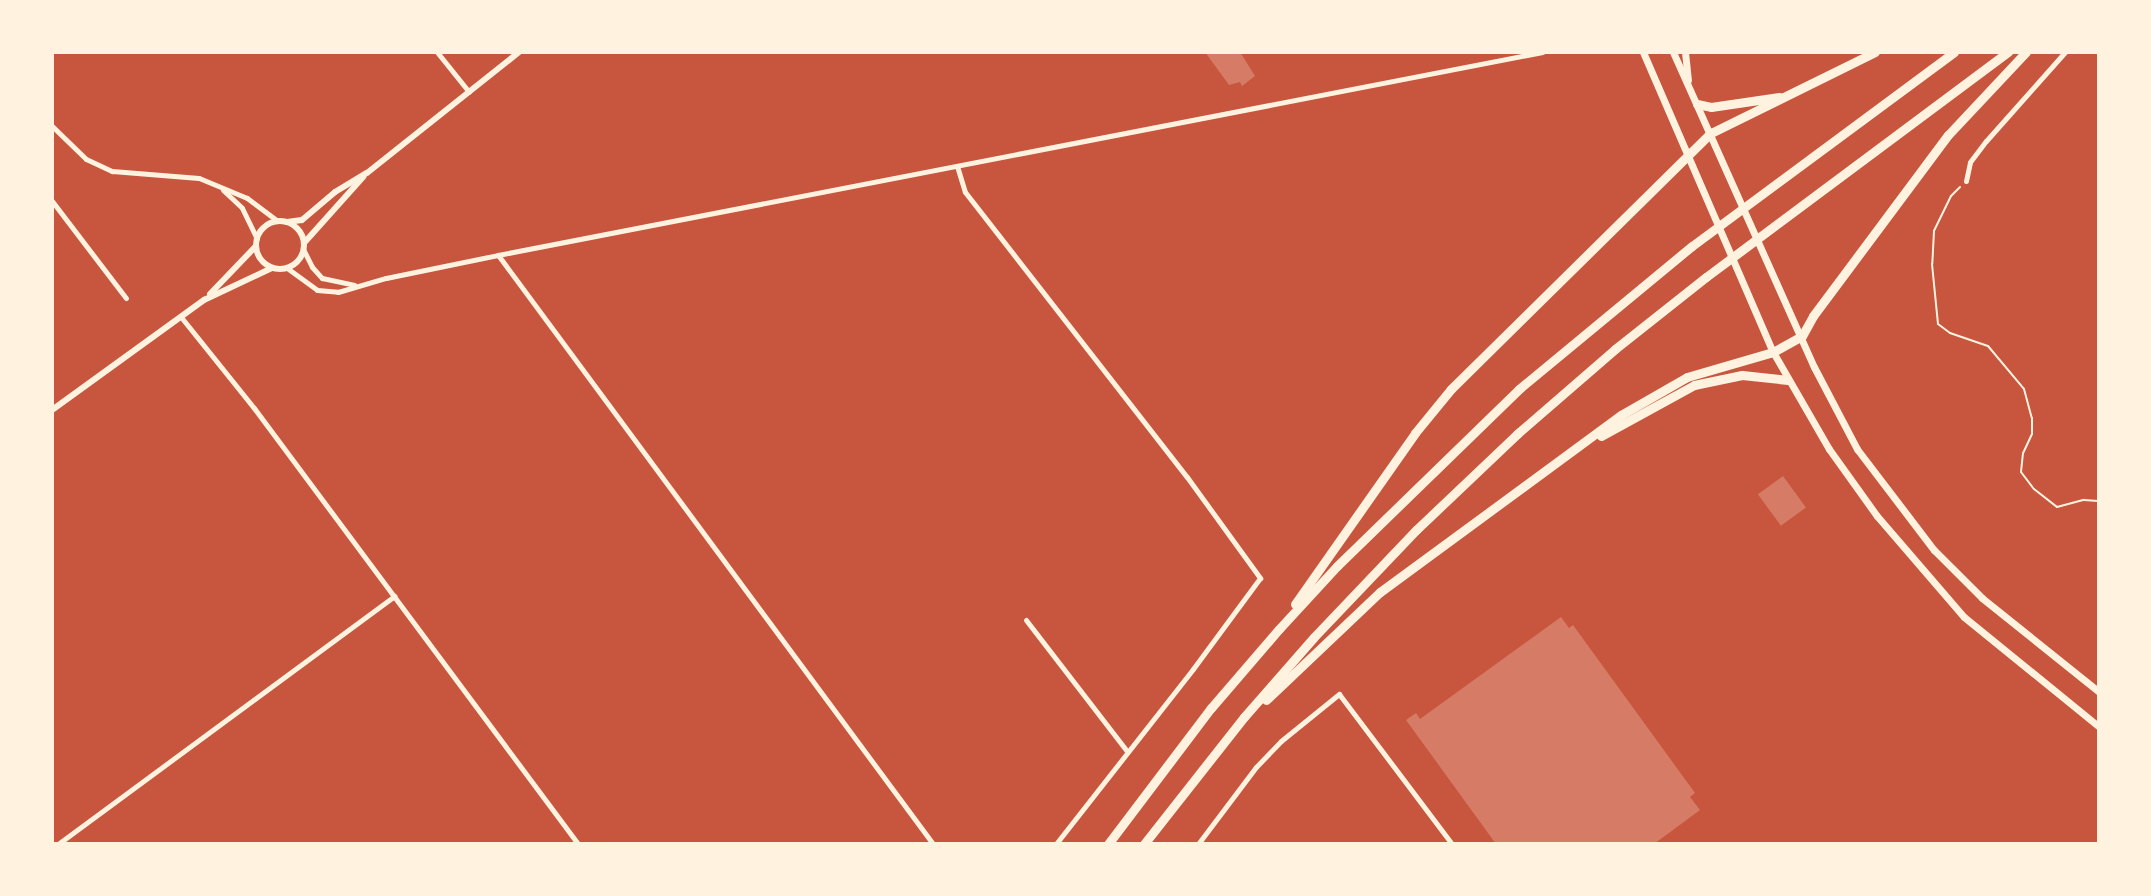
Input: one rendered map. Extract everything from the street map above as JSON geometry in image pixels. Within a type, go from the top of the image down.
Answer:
[{"type":"highway","points":[[1279,629],[1415,433],[1451,389],[1711,133],[1875,52]]},
{"type":"highway","points":[[1108,844],[1211,708],[1279,629],[1337,566],[1519,389],[1692,246],[1954,52]]},
{"type":"highway","points":[[1144,844],[1229,735],[1366,580],[1469,479],[1615,349],[1706,276],[2008,52]]},
{"type":"highway","points":[[1229,735],[1360,609],[1621,415],[1672,384],[1709,369],[1773,352],[1802,336],[1813,316],[1948,135],[2026,52]]},
{"type":"highway","points":[[1698,104],[1711,107],[1784,97]]},
{"type":"highway","points":[[1557,461],[1694,385],[1742,375],[1788,380]]},
{"type":"main road","points":[[1643,52],[1773,352],[1829,449],[1877,516],[1952,605],[2001,650],[2098,726]]},
{"type":"main road","points":[[1674,52],[1802,336],[1857,449],[1925,540],[1982,598],[2098,691]]},
{"type":"main road","points":[[1685,52],[1689,88]]},
{"type":"street","points":[[437,52],[469,92]]},
{"type":"street","points":[[204,300],[256,242],[264,227],[277,221],[302,220],[335,192],[367,173],[519,52]]},
{"type":"street","points":[[287,268],[321,292],[338,292],[357,285],[498,255],[1542,52]]},
{"type":"street","points":[[1966,181],[1970,162],[1986,141],[2065,52]]},
{"type":"street","points":[[52,126],[86,159],[112,171],[199,178],[247,198],[277,221]]},
{"type":"street","points":[[957,166],[965,192],[1187,477],[1261,578],[1193,670],[1056,844]]},
{"type":"street","points":[[304,243],[367,173]]},
{"type":"street","points":[[221,188],[242,208],[256,242],[260,260],[272,268]]},
{"type":"street","points":[[52,201],[126,298]]},
{"type":"street","points":[[287,222],[299,230],[304,251],[312,267],[323,278],[336,283],[357,285]]},
{"type":"street","points":[[52,410],[204,300],[272,268],[287,268],[295,264],[304,251]]},
{"type":"street","points":[[498,255],[933,844]]},
{"type":"street","points":[[181,317],[394,596],[578,844]]},
{"type":"street","points":[[58,844],[394,596]]},
{"type":"street","points":[[1026,620],[1127,751]]},
{"type":"street","points":[[1199,843],[1256,768],[1281,741],[1339,694],[1452,844]]},
{"type":"path","points":[[1966,181],[1951,196],[1934,231],[1933,264],[1938,324],[1950,333],[1988,346],[2024,389],[2032,418],[2032,434],[2020,465],[2021,472],[2034,489],[2057,507],[2098,501]]},
{"type":"building","points":[[1205,52],[1240,52],[1255,76],[1242,86],[1240,82],[1229,85]]},
{"type":"building","points":[[1783,476],[1806,508],[1781,526],[1758,494]]},
{"type":"building","points":[[1561,617],[1569,628],[1573,625],[1695,793],[1690,797],[1700,810],[1654,844],[1496,844],[1406,720],[1416,713],[1420,719]]}]
